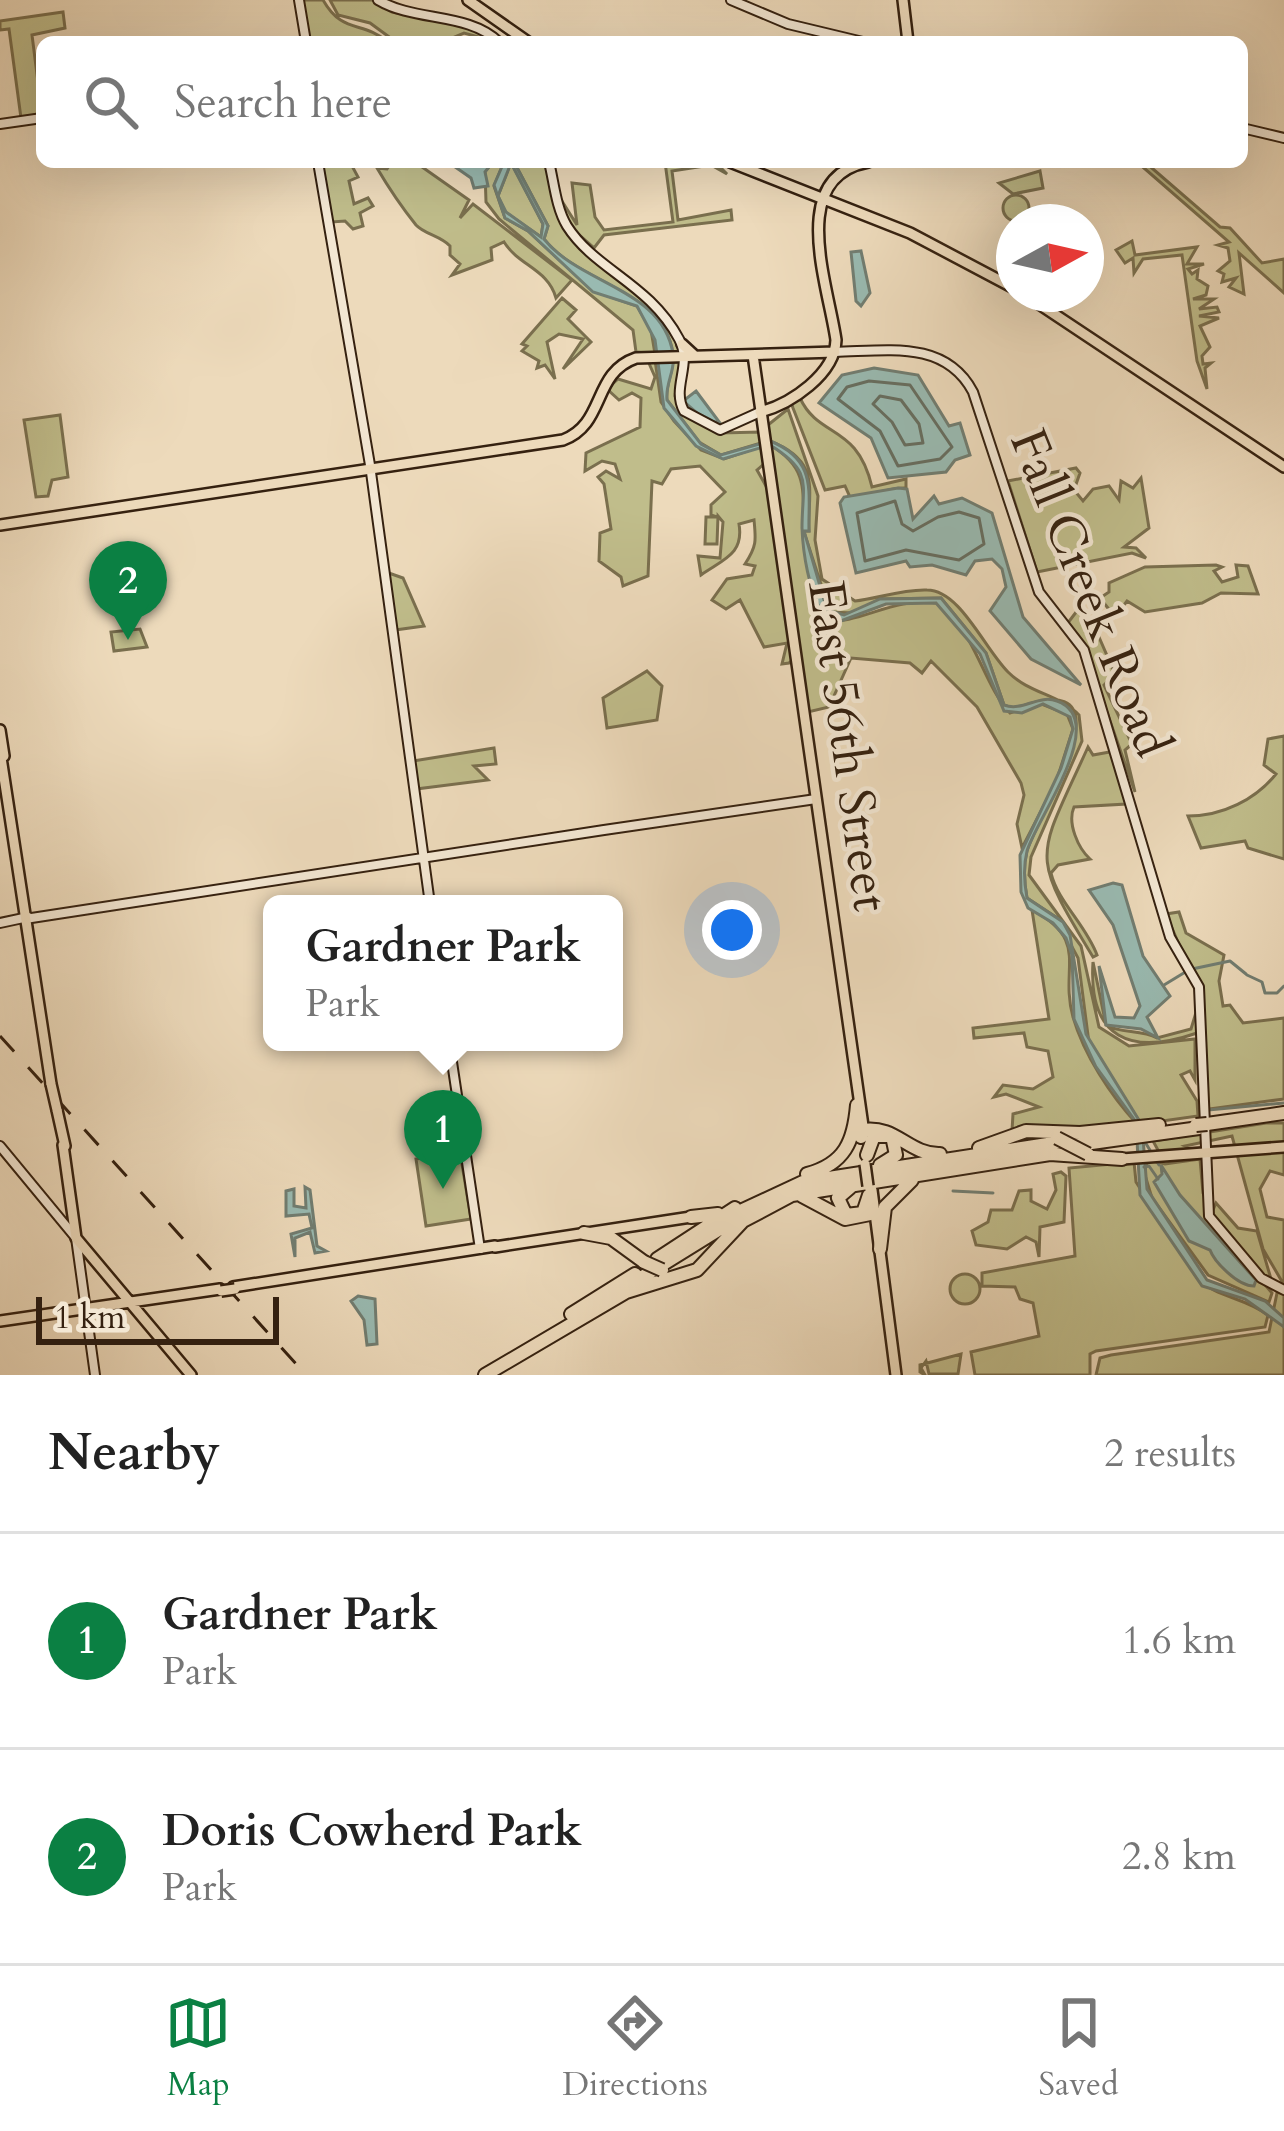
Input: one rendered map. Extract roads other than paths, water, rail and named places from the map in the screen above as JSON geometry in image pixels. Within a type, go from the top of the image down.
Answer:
[{"type":"highway","points":[[795,1179],[843,1155],[854,1135],[857,1105]]},
{"type":"highway","points":[[1202,1125],[1284,1114]]},
{"type":"highway","points":[[641,1267],[759,1198],[798,1183],[1127,1132],[1284,1114]]},
{"type":"highway","points":[[862,1133],[888,1130],[926,1154],[953,1154]]},
{"type":"highway","points":[[692,1217],[716,1215],[795,1179],[870,1162],[953,1154],[1021,1133],[1127,1132]]},
{"type":"highway","points":[[484,1375],[785,1193],[1127,1132]]},
{"type":"highway","points":[[1021,1133],[1057,1138],[1080,1156]]},
{"type":"highway","points":[[778,1201],[950,1170],[1080,1156],[1126,1159]]},
{"type":"highway","points":[[880,1250],[881,1218],[894,1193],[913,1179],[950,1170]]},
{"type":"highway","points":[[472,1375],[767,1189]]},
{"type":"highway","points":[[566,1325],[634,1288],[689,1274],[719,1250],[743,1221],[778,1201],[808,1196],[839,1218],[871,1219]]},
{"type":"highway","points":[[584,1233],[602,1233],[641,1267],[662,1270],[691,1269],[719,1250]]},
{"type":"main road","points":[[299,0],[305,36]]},
{"type":"main road","points":[[378,0],[407,14],[479,28],[490,36]]},
{"type":"main road","points":[[469,0],[527,36]]},
{"type":"main road","points":[[478,0],[522,36]]},
{"type":"main road","points":[[731,0],[788,24],[837,36]]},
{"type":"main road","points":[[902,0],[907,36]]},
{"type":"main road","points":[[0,124],[36,119]]},
{"type":"main road","points":[[1248,129],[1284,138]]},
{"type":"main road","points":[[320,168],[376,512],[429,895]]},
{"type":"main road","points":[[551,168],[569,228],[654,299],[682,344],[686,356],[678,395],[687,413],[720,430],[765,420],[813,380],[835,352],[818,217],[822,194],[849,168]]},
{"type":"main road","points":[[747,168],[822,194]]},
{"type":"main road","points":[[761,168],[996,275]]},
{"type":"main road","points":[[1049,312],[1133,372],[1284,464]]},
{"type":"main road","points":[[1065,312],[1119,344],[1239,435]]},
{"type":"main road","points":[[0,524],[571,437],[587,426],[605,381],[617,367],[652,357],[835,352]]},
{"type":"main road","name":"Fall Creek Road","points":[[835,352],[927,353],[953,366],[971,388],[1039,592],[1085,654],[1171,939],[1199,987],[1211,1220],[1277,1289]]},
{"type":"main road","name":"East 56th Street","points":[[755,355],[862,1133]]},
{"type":"main road","points":[[0,730],[97,1375]]},
{"type":"main road","points":[[0,751],[27,919]]},
{"type":"main road","points":[[0,922],[816,798]]},
{"type":"main road","name":"East 56th Street","points":[[846,1012],[857,1105],[870,1162],[867,1187],[895,1375]]},
{"type":"main road","points":[[450,1051],[479,1249]]},
{"type":"main road","points":[[0,1146],[191,1375]]},
{"type":"main road","points":[[1126,1159],[1284,1148]]},
{"type":"main road","points":[[602,1233],[692,1217]]},
{"type":"main road","name":"East 56th Street","points":[[871,1219],[880,1250],[895,1375]]},
{"type":"main road","points":[[0,1321],[584,1233]]},
{"type":"water","points":[[457,168],[488,168],[488,186],[474,188],[471,178]]},
{"type":"water","points":[[501,168],[509,168],[498,196],[506,212],[541,237],[543,224],[517,168],[548,226],[544,239],[578,267],[637,301],[666,332],[673,354],[667,400],[701,444],[721,455],[770,441],[796,458],[809,491],[809,531],[804,531],[827,610],[844,615],[880,599],[941,598],[986,653],[1004,705],[1050,699],[1072,712],[1076,728],[1074,748],[1027,851],[1027,898],[1063,922],[1070,935],[1086,1034],[1142,1125],[1147,1189],[1207,1280],[1265,1301],[1284,1318],[1284,1327],[1245,1299],[1202,1286],[1140,1195],[1136,1122],[1096,1067],[1074,1019],[1072,955],[1066,938],[1053,923],[1028,908],[1021,892],[1020,855],[1061,768],[1073,729],[1070,717],[1043,704],[1022,713],[1004,711],[980,654],[936,603],[886,604],[838,622],[822,613],[805,560],[802,480],[794,463],[770,445],[723,459],[696,446],[664,408],[655,340],[637,306],[593,292],[528,231],[505,218],[494,185]]},
{"type":"water","points":[[861,251],[870,293],[861,306],[856,301],[851,252]]},
{"type":"water","points":[[874,368],[918,375],[949,426],[960,423],[970,455],[955,460],[946,472],[888,478],[871,438],[819,403],[842,375]]},
{"type":"water","points":[[696,391],[720,423],[705,420],[683,401]]},
{"type":"water","points":[[907,489],[913,519],[934,496],[939,504],[962,498],[992,513],[1023,617],[1081,685],[1031,659],[990,611],[1006,587],[1002,569],[992,559],[975,561],[966,575],[932,565],[910,567],[906,561],[856,573],[840,503],[844,497]]},
{"type":"water","points":[[1122,885],[1143,956],[1170,996],[1147,1017],[1158,1038],[1141,1029],[1106,1025],[1099,966],[1115,1017],[1134,1018],[1140,1006],[1113,925],[1089,890]]},
{"type":"water","points":[[1161,1165],[1180,1195],[1256,1280],[1254,1286],[1234,1278],[1210,1250],[1189,1241],[1154,1182],[1162,1174]]},
{"type":"water","points":[[305,1187],[310,1190],[317,1246],[326,1251],[315,1253],[310,1232],[295,1238],[295,1257],[291,1234],[312,1228],[309,1214],[286,1216],[286,1191],[294,1189],[294,1206],[306,1208]]},
{"type":"water","points":[[358,1296],[375,1299],[377,1344],[367,1345],[364,1320],[351,1301]]},
{"type":"waterway","points":[[1192,969],[1230,961],[1246,974]]},
{"type":"waterway","points":[[1164,985],[1187,971]]},
{"type":"waterway","points":[[1247,975],[1262,982],[1265,993],[1277,993],[1284,986]]},
{"type":"waterway","points":[[1208,1110],[1284,1103]]},
{"type":"waterway","points":[[1145,1142],[1159,1165]]},
{"type":"waterway","points":[[1144,1167],[1149,1166],[1158,1179]]},
{"type":"waterway","points":[[953,1191],[993,1193]]},
{"type":"railway","points":[[0,1036],[306,1375]]},
{"type":"place","name":"Doris Cowherd Park","points":[[128,640]]},
{"type":"place","name":"Gardner Park","points":[[443,1189]]}]
